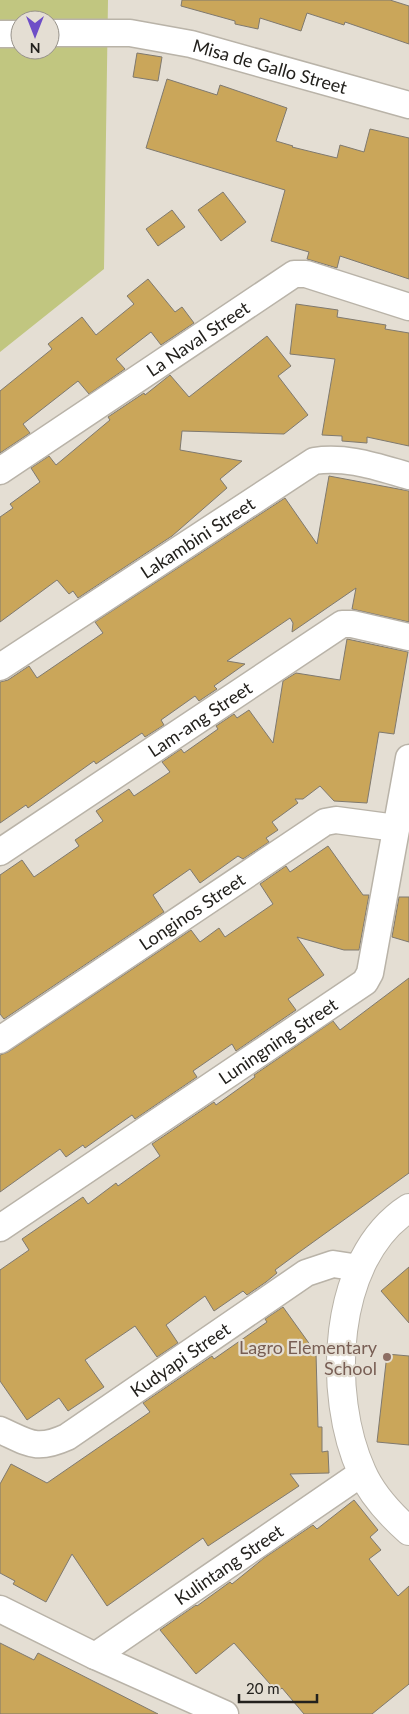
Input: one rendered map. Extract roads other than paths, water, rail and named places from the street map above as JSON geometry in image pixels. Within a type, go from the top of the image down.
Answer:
[{"type":"street","name":"Misa de Gallo Street","points":[[60,33],[130,33],[191,44],[409,104]]},
{"type":"street","name":"La Naval Street","points":[[0,471],[294,274],[306,274],[409,307]]},
{"type":"street","name":"Lakambini Street","points":[[0,667],[314,461],[333,458],[352,461],[409,476]]},
{"type":"street","name":"Lam-ang Street","points":[[0,852],[342,624],[352,624],[409,637]]},
{"type":"street","name":"Luningning Street","points":[[0,1228],[364,982],[370,973],[409,758]]},
{"type":"street","name":"Longinos Street","points":[[0,1040],[325,822],[336,820],[396,828]]},
{"type":"street","points":[[409,1208],[379,1236],[359,1268],[341,1344],[340,1371],[345,1419],[362,1473],[391,1515],[409,1531]]},
{"type":"street","name":"Kudyapi Street","points":[[0,1430],[28,1443],[48,1446],[67,1437],[306,1273],[333,1264],[359,1268]]},
{"type":"street","name":"Kulintang Street","points":[[95,1656],[362,1473]]},
{"type":"street","points":[[0,1609],[95,1656],[225,1714]]},
{"type":"place","name":"Lagro Elementary School","points":[[387,1357]]}]
